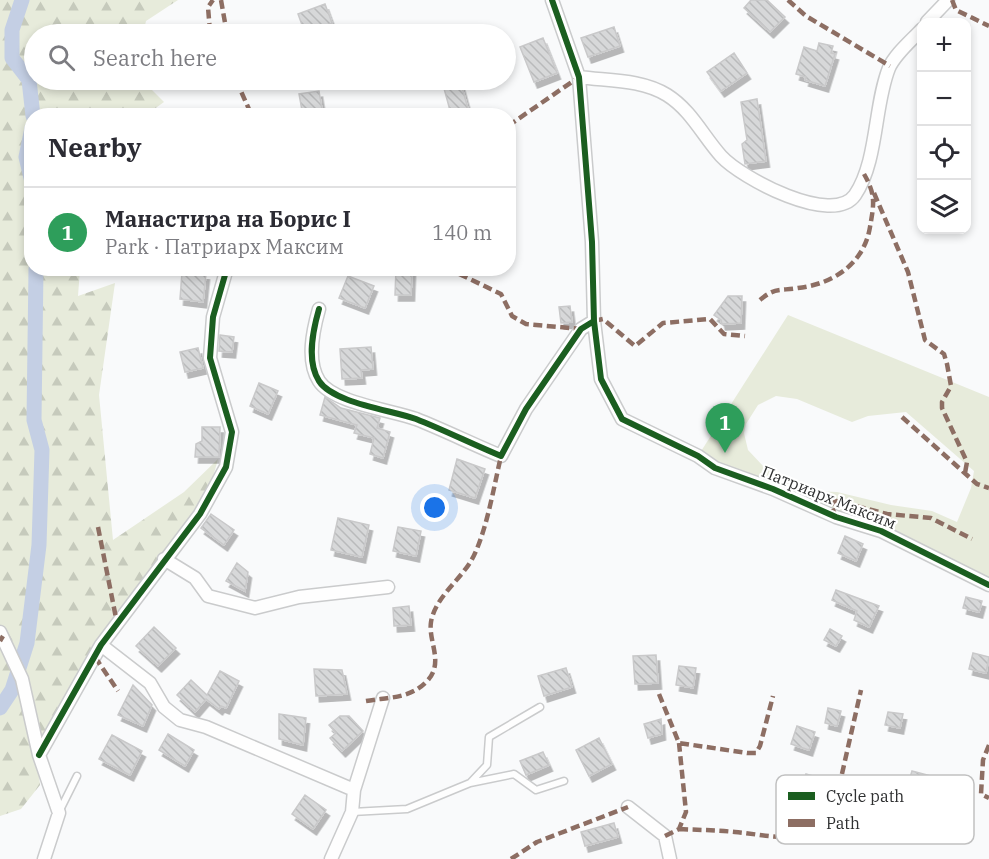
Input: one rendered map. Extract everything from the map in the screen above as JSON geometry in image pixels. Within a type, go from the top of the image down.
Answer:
[{"type":"street","name":"Патриарх Максим","points":[[552,0],[579,77],[592,242],[594,321],[601,379],[622,418],[698,456],[715,468],[773,489],[836,518],[881,531],[989,585]]},
{"type":"street","points":[[931,18],[948,0]]},
{"type":"street","points":[[579,77],[637,82],[666,94],[681,105],[721,156],[740,174],[823,208],[840,206],[854,197],[864,174],[890,66],[917,34]]},
{"type":"street","points":[[39,755],[101,645],[200,514],[226,466],[232,432],[210,358],[213,317],[225,276]]},
{"type":"street","points":[[319,309],[311,338],[318,381],[327,389],[366,407],[388,409],[417,420],[501,456],[526,409],[581,329],[594,321]]},
{"type":"street","points":[[164,559],[195,578],[208,596],[255,608],[299,597],[388,587]]},
{"type":"street","points":[[0,632],[22,679],[39,755],[59,813],[44,859]]},
{"type":"street","points":[[101,645],[150,683],[164,707],[180,720],[206,727],[354,790]]},
{"type":"street","points":[[331,859],[352,812],[354,790],[383,698]]},
{"type":"street","points":[[628,807],[665,836],[670,859]]},
{"type":"lane","points":[[470,783],[488,765],[489,737],[540,707]]},
{"type":"lane","points":[[352,812],[407,809],[470,783],[514,774],[536,790],[564,781]]},
{"type":"lane","points":[[59,813],[77,776]]},
{"type":"green space","points":[[0,0],[178,0],[146,21],[145,24],[24,24],[24,90],[152,90],[164,102],[156,108],[24,108],[24,276],[79,276],[78,296],[115,283],[99,395],[113,540],[184,492],[218,459],[207,499],[36,748],[40,785],[21,809],[0,816]]},
{"type":"green space","points":[[788,315],[989,397],[989,585],[698,456]],"holes":[[[776,396],[797,399],[852,422],[868,416],[906,412],[974,471],[971,488],[957,522],[932,511],[891,505],[837,492],[813,491],[765,468],[748,450],[744,433],[746,424],[758,405]]]},
{"type":"building","points":[[751,0],[767,0],[785,17],[770,32],[744,8]]},
{"type":"building","points":[[325,4],[332,23],[302,24],[298,14]]},
{"type":"building","points":[[614,27],[620,46],[588,57],[581,38]]},
{"type":"building","points":[[543,38],[557,73],[534,82],[520,47]]},
{"type":"building","points":[[819,43],[833,46],[831,53],[835,54],[825,86],[805,80],[806,77],[796,74],[804,47],[817,51]]},
{"type":"building","points":[[734,53],[747,73],[721,91],[707,72]]},
{"type":"building","points":[[444,90],[463,90],[468,108],[449,108]]},
{"type":"building","points":[[319,91],[322,108],[302,108],[299,94]]},
{"type":"building","points":[[757,99],[766,161],[745,164],[742,144],[747,140],[741,102]]},
{"type":"building","points":[[182,276],[206,276],[203,302],[180,299]]},
{"type":"building","points":[[348,276],[374,286],[365,308],[339,298]]},
{"type":"building","points":[[396,276],[412,276],[411,295],[395,295]]},
{"type":"building","points":[[728,296],[742,296],[741,323],[722,324],[721,320],[714,315]]},
{"type":"building","points":[[570,306],[572,322],[561,323],[559,307]]},
{"type":"building","points":[[220,335],[234,337],[232,352],[219,351]]},
{"type":"building","points":[[371,347],[373,369],[361,370],[362,378],[342,379],[340,349]]},
{"type":"building","points":[[198,348],[203,368],[185,372],[180,352]]},
{"type":"building","points":[[259,383],[278,391],[268,414],[250,406]]},
{"type":"building","points":[[325,397],[341,408],[380,418],[377,428],[390,432],[383,458],[370,454],[374,438],[354,433],[357,425],[320,415]]},
{"type":"building","points":[[202,427],[220,427],[219,457],[195,457],[196,444],[202,441]]},
{"type":"building","points":[[457,459],[485,469],[475,498],[449,490]]},
{"type":"building","points":[[211,514],[234,530],[224,545],[201,528]]},
{"type":"building","points":[[338,518],[369,525],[362,557],[331,550]]},
{"type":"building","points":[[398,527],[421,531],[416,556],[393,551]]},
{"type":"building","points":[[845,536],[863,544],[856,561],[838,553]]},
{"type":"building","points":[[237,563],[248,572],[245,591],[226,581]]},
{"type":"building","points":[[836,590],[879,606],[869,627],[854,620],[857,611],[832,600]]},
{"type":"building","points":[[966,597],[982,601],[979,612],[963,608]]},
{"type":"building","points":[[409,606],[411,625],[394,626],[393,608]]},
{"type":"building","points":[[154,627],[176,648],[158,666],[136,646]]},
{"type":"building","points":[[830,629],[842,636],[836,646],[824,640]]},
{"type":"building","points":[[973,653],[989,657],[986,673],[969,669]]},
{"type":"building","points":[[656,655],[658,683],[635,684],[633,656]]},
{"type":"building","points":[[679,666],[696,668],[693,688],[676,685]]},
{"type":"building","points":[[566,668],[572,687],[544,696],[538,676]]},
{"type":"building","points":[[314,669],[342,670],[347,694],[316,696]]},
{"type":"building","points":[[220,671],[239,681],[226,708],[221,706],[219,709],[206,699],[195,712],[177,695],[191,680],[207,695]]},
{"type":"building","points":[[133,685],[152,705],[143,726],[118,715]]},
{"type":"building","points":[[828,708],[841,711],[837,726],[825,723]]},
{"type":"building","points":[[888,712],[903,714],[900,728],[885,725]]},
{"type":"building","points":[[279,714],[306,718],[303,745],[279,739]]},
{"type":"building","points":[[340,716],[349,716],[363,731],[342,751],[330,738],[336,733],[329,725]]},
{"type":"building","points":[[661,719],[662,734],[648,738],[644,724]]},
{"type":"building","points":[[797,726],[815,732],[809,750],[791,744]]},
{"type":"building","points":[[168,734],[194,750],[185,766],[159,750]]},
{"type":"building","points":[[112,735],[142,751],[130,775],[99,759]]},
{"type":"building","points":[[599,738],[612,764],[589,776],[576,750]]},
{"type":"building","points":[[543,752],[549,765],[526,775],[520,761]]},
{"type":"building","points":[[912,771],[927,775],[911,775]]},
{"type":"building","points":[[305,795],[326,810],[313,829],[292,814]]},
{"type":"building","points":[[614,823],[618,837],[585,846],[581,832]]},
{"type":"waterway","points":[[22,0],[12,30],[12,58],[24,74]]},
{"type":"waterway","points":[[30,90],[32,108]]},
{"type":"waterway","points":[[0,708],[12,690],[27,643],[39,545],[42,450],[34,420],[36,276]]},
{"type":"marked path","points":[[209,24],[208,7],[213,0]]},
{"type":"marked path","points":[[221,0],[225,24]]},
{"type":"marked path","points":[[788,0],[806,16],[890,66]]},
{"type":"marked path","points":[[952,0],[956,10],[989,26]]},
{"type":"marked path","points":[[516,120],[579,77]]},
{"type":"marked path","points":[[240,90],[248,108]]},
{"type":"marked path","points":[[760,300],[774,291],[823,282],[835,277],[854,262],[867,240],[872,212],[872,194],[864,174]]},
{"type":"marked path","points":[[874,193],[908,272],[925,340],[944,354],[951,386],[942,402],[942,408],[967,462],[965,473]]},
{"type":"marked path","points":[[464,276],[501,294],[512,316],[526,324],[581,329]]},
{"type":"marked path","points":[[594,321],[603,319],[635,346],[663,323],[710,319],[724,334],[745,336]]},
{"type":"marked path","points":[[902,417],[977,484],[989,488]]},
{"type":"marked path","points":[[366,701],[407,694],[421,686],[433,673],[435,666],[431,629],[433,613],[442,597],[471,561],[476,550],[489,510],[501,456]]},
{"type":"marked path","points":[[836,517],[831,505],[836,501],[887,514],[931,518],[972,539]]},
{"type":"marked path","points":[[98,527],[117,623]]},
{"type":"marked path","points":[[0,641],[3,636]]},
{"type":"marked path","points":[[95,657],[118,691]]},
{"type":"marked path","points":[[842,775],[861,690]]},
{"type":"marked path","points":[[659,694],[679,743],[747,753],[756,753],[760,746],[773,696]]},
{"type":"marked path","points":[[665,836],[679,829],[686,812],[679,743]]},
{"type":"marked path","points":[[989,745],[983,760],[981,794],[989,798]]},
{"type":"marked path","points":[[511,859],[537,842],[628,807]]},
{"type":"marked path","points":[[679,829],[776,837]]},
{"type":"cycle path","points":[[319,309],[313,336],[312,355],[315,373],[326,389],[363,405],[416,419],[501,456],[526,409],[581,329],[594,321],[592,242],[579,77],[552,0]]},
{"type":"cycle path","points":[[39,755],[101,645],[200,514],[226,467],[232,432],[210,358],[213,317],[225,276]]},
{"type":"cycle path","points":[[594,321],[601,379],[622,419],[698,456],[715,468],[773,489],[836,517],[881,531],[989,585]]},
{"type":"place","name":"Манастира на Борис І","points":[[725,453]]}]
